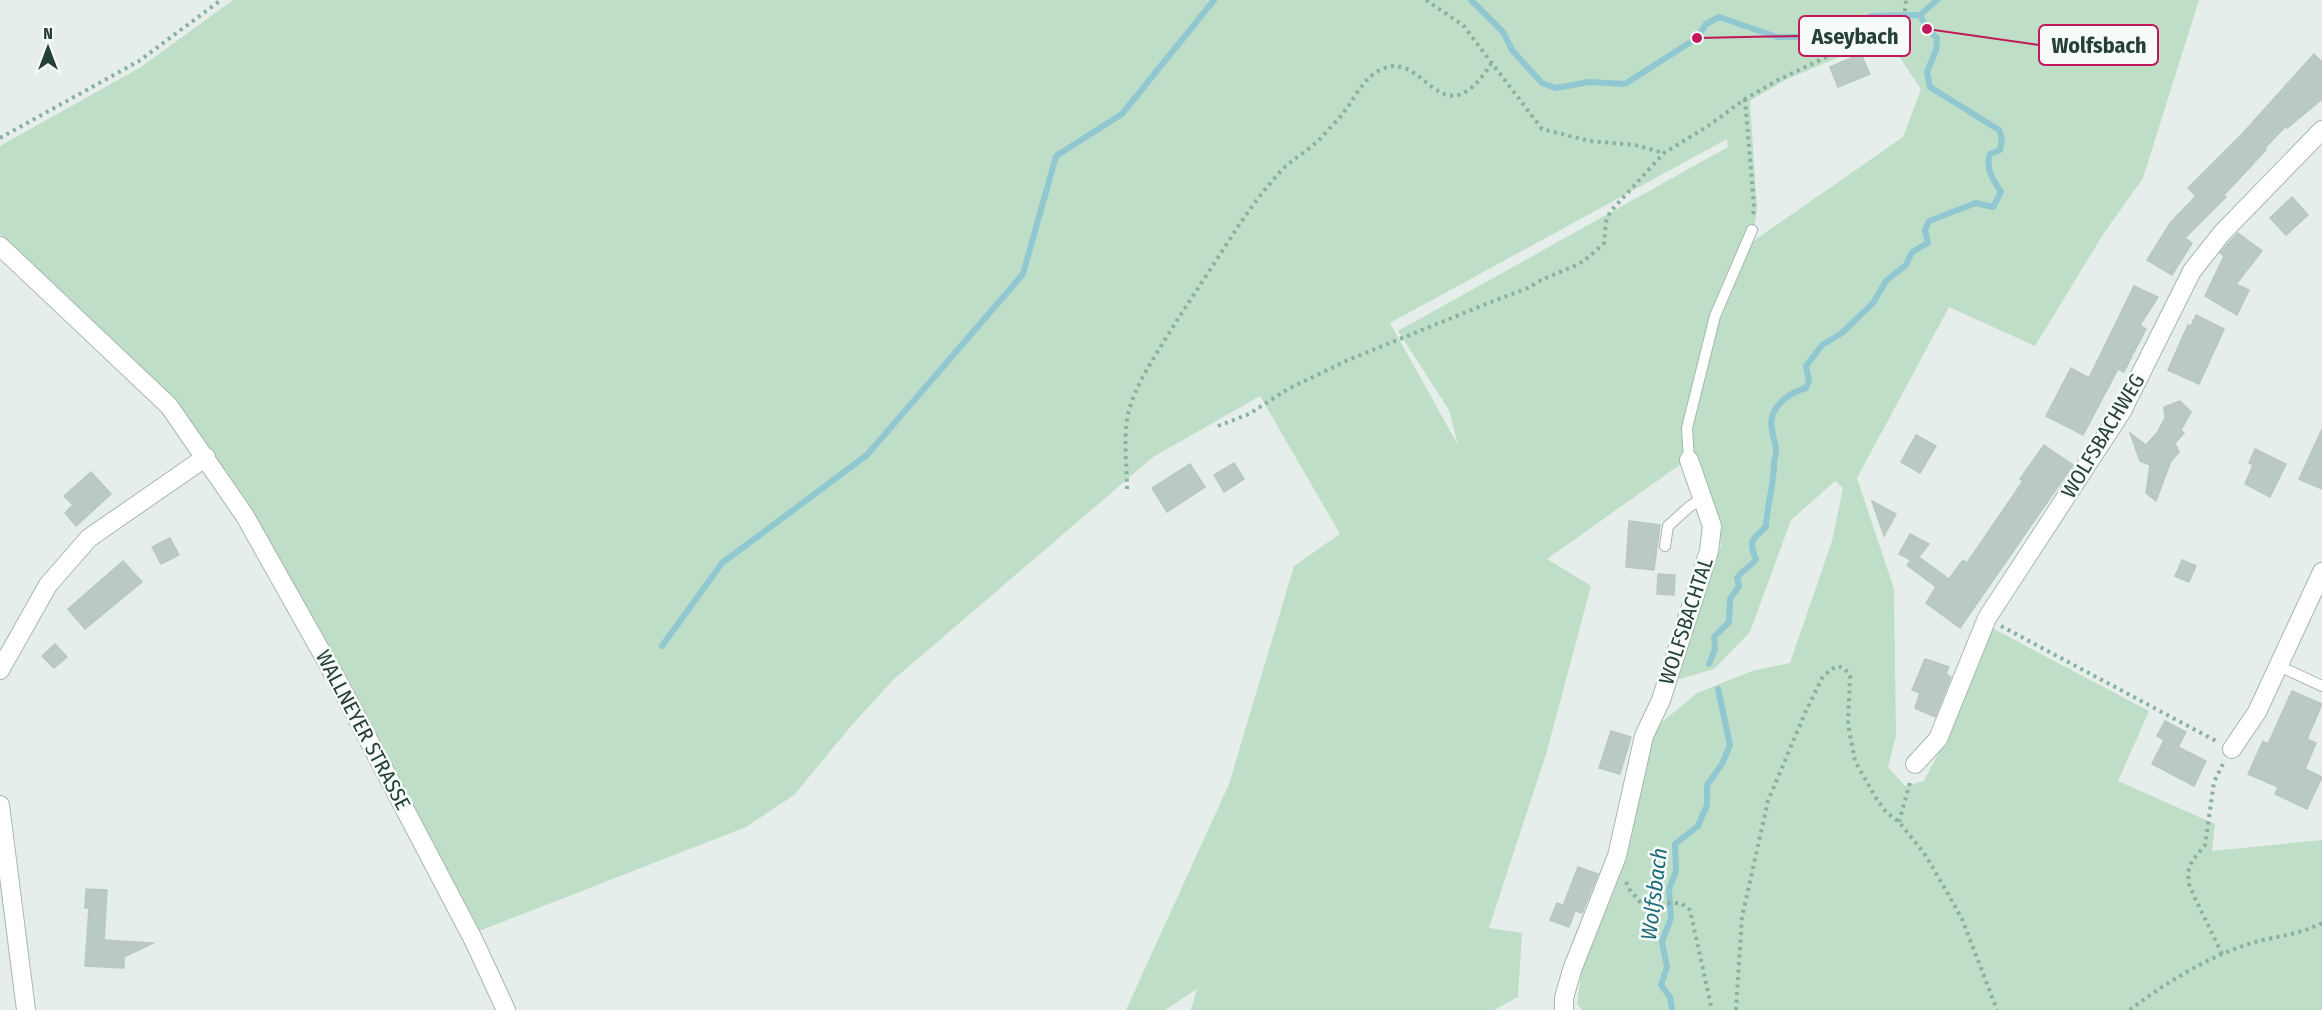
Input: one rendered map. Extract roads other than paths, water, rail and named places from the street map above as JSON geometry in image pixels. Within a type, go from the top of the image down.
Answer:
[{"type":"street","name":"WOLFSBACHWEG","points":[[1915,764],[1938,739],[1987,618],[2122,411],[2192,271],[2222,233],[2322,130]]},
{"type":"street","name":"WALLNEYER STRASSE","points":[[0,246],[169,406],[206,457],[245,516],[336,678],[474,941],[506,1010]]},
{"type":"street","points":[[0,670],[48,585],[89,538],[206,457]]},
{"type":"street","name":"WOLFSBACHTAL","points":[[1564,1010],[1564,998],[1572,970],[1617,856],[1644,736],[1661,700],[1709,551],[1712,526],[1689,460]]},
{"type":"street","points":[[2232,749],[2257,712],[2322,572]]},
{"type":"street","points":[[0,805],[26,1010]]},
{"type":"lane","name":"WOLFSBACHTAL","points":[[1689,460],[1687,428],[1715,316],[1752,230]]},
{"type":"lane","points":[[1665,546],[1668,526],[1689,507],[1704,498]]},
{"type":"lane","points":[[2279,666],[2322,686]]},
{"type":"waterway","points":[[662,646],[722,563],[867,455],[1023,274],[1056,156],[1122,114],[1214,0]]},
{"type":"waterway","points":[[1471,0],[1503,32],[1512,50],[1542,83],[1556,88],[1589,82],[1625,84],[1697,38],[1706,24],[1719,17],[1777,37],[1815,37],[1872,16],[1920,15]]},
{"type":"waterway","name":"Wolfsbach","points":[[1920,15],[1937,0]]},
{"type":"waterway","name":"Wolfsbach","points":[[1709,664],[1715,649],[1714,637],[1729,622],[1730,599],[1739,586],[1737,578],[1756,559],[1752,544],[1757,535],[1766,527],[1776,451],[1771,421],[1777,407],[1790,395],[1806,388],[1809,381],[1806,366],[1822,345],[1842,333],[1873,303],[1886,281],[1906,265],[1912,252],[1928,243],[1925,230],[1929,221],[1976,203],[1993,207],[2001,192],[1988,164],[1990,154],[2000,150],[2002,139],[1999,130],[1930,87],[1927,72],[1936,50],[1937,38],[1927,29],[1920,15]]},
{"type":"waterway","name":"Wolfsbach","points":[[1672,1010],[1670,997],[1661,985],[1667,967],[1662,942],[1671,918],[1669,889],[1676,871],[1675,844],[1698,826],[1707,805],[1707,785],[1722,764],[1730,745],[1718,689]]},
{"type":"place","name":"Wolfsbach","points":[[1927,29]]},
{"type":"place","name":"Aseybach","points":[[1697,38]]}]
